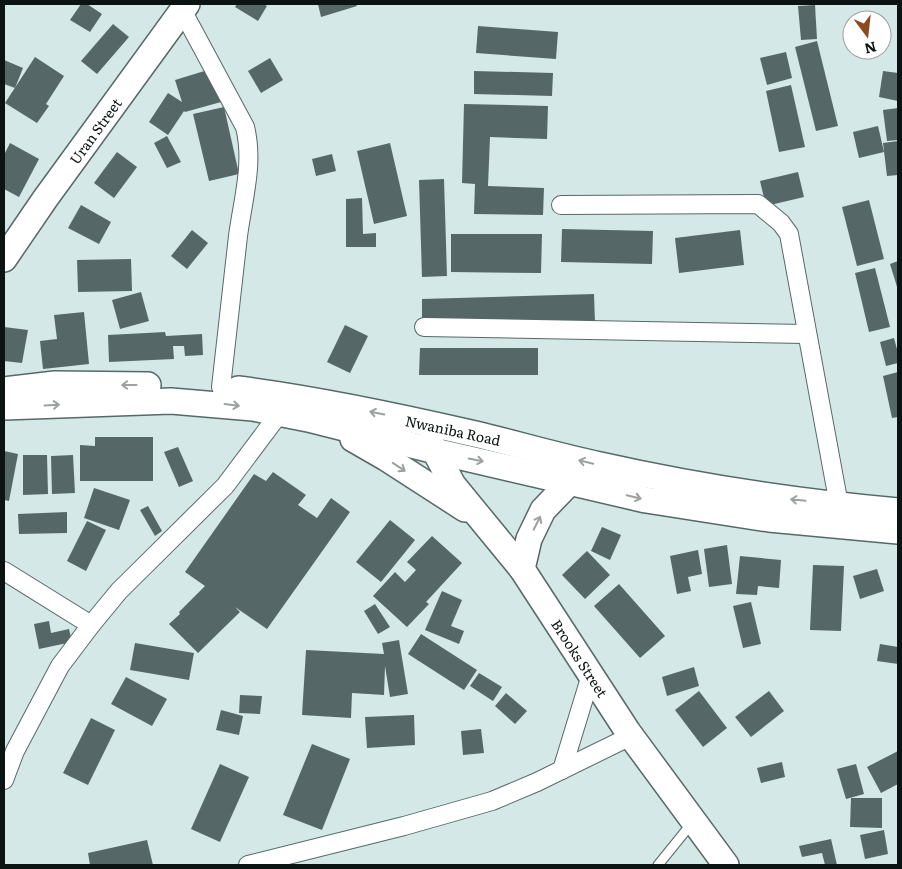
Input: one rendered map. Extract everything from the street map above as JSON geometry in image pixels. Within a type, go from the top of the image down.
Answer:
[{"type":"main road","name":"Uran Street","points":[[4,259],[184,7]]},
{"type":"main road","name":"Nwaniba Road","points":[[4,390],[55,384],[221,387],[286,405],[421,423],[599,465],[701,486],[746,494],[898,511]]},
{"type":"main road","points":[[4,407],[171,400],[228,405],[286,405],[327,424],[386,458],[483,521]]},
{"type":"main road","name":"Brooks Street","points":[[421,423],[453,485],[522,569],[631,736],[726,865]]},
{"type":"main road","points":[[327,424],[646,500],[769,518],[898,531]]},
{"type":"main road","points":[[522,569],[529,539],[544,510],[570,482]]},
{"type":"street","points":[[184,7],[245,126],[249,144],[249,163],[238,236],[221,387]]},
{"type":"street","points":[[561,204],[758,204],[781,223],[789,234],[839,505]]},
{"type":"street","points":[[424,326],[807,334]]},
{"type":"street","points":[[4,780],[15,751],[60,666],[119,591],[225,486],[286,405]]},
{"type":"street","points":[[4,571],[91,626]]},
{"type":"street","points":[[562,770],[591,675]]},
{"type":"street","points":[[248,865],[394,829],[492,801],[562,770],[631,736]]},
{"type":"lane","points":[[658,865],[694,821]]},
{"type":"building","points":[[81,4],[87,4],[102,14],[90,32],[70,20]]},
{"type":"building","points":[[237,4],[263,4],[267,6],[258,21],[235,7]]},
{"type":"building","points":[[318,4],[356,4],[357,6],[321,17]]},
{"type":"building","points":[[815,5],[817,39],[801,40],[798,6]]},
{"type":"building","points":[[113,24],[129,37],[97,74],[81,61]]},
{"type":"building","points":[[478,26],[558,32],[556,59],[476,53]]},
{"type":"building","points":[[817,41],[838,126],[816,131],[795,47]]},
{"type":"building","points":[[786,52],[792,78],[767,85],[760,58]]},
{"type":"building","points":[[35,57],[64,76],[46,104],[49,106],[37,123],[5,103]]},
{"type":"building","points":[[270,58],[283,80],[261,93],[248,71]]},
{"type":"building","points":[[4,60],[23,68],[15,88],[4,84]]},
{"type":"building","points":[[211,69],[221,102],[184,111],[168,135],[149,122],[168,93],[182,102],[175,80]]},
{"type":"building","points":[[474,71],[553,73],[552,96],[474,94]]},
{"type":"building","points":[[883,71],[898,73],[898,101],[879,97]]},
{"type":"building","points":[[791,85],[805,147],[779,152],[766,91]]},
{"type":"building","points":[[464,104],[548,106],[547,139],[490,137],[488,186],[544,188],[543,215],[474,214],[475,184],[462,183]]},
{"type":"building","points":[[224,107],[239,174],[209,181],[193,114]]},
{"type":"building","points":[[898,108],[898,140],[887,141],[883,110]]},
{"type":"building","points":[[878,126],[884,152],[859,158],[853,132]]},
{"type":"building","points":[[167,136],[181,162],[167,168],[154,143]]},
{"type":"building","points":[[898,141],[898,175],[887,176],[883,143]]},
{"type":"building","points":[[10,143],[39,159],[19,197],[4,189],[4,155]]},
{"type":"building","points":[[390,143],[407,216],[374,224],[357,151]]},
{"type":"building","points":[[117,152],[137,167],[114,198],[94,183]]},
{"type":"building","points":[[332,154],[336,171],[316,176],[312,159]]},
{"type":"building","points":[[798,172],[804,197],[766,206],[760,181]]},
{"type":"building","points":[[444,179],[447,276],[422,277],[419,180]]},
{"type":"building","points":[[362,198],[363,234],[376,233],[376,247],[346,247],[346,199]]},
{"type":"building","points":[[869,200],[884,259],[857,266],[842,207]]},
{"type":"building","points":[[81,205],[111,222],[99,244],[68,228]]},
{"type":"building","points":[[562,229],[653,231],[652,264],[561,262]]},
{"type":"building","points":[[192,230],[208,243],[187,269],[171,256]]},
{"type":"building","points":[[740,230],[744,265],[679,273],[675,238]]},
{"type":"building","points":[[451,234],[542,234],[541,273],[451,272]]},
{"type":"building","points":[[131,259],[132,291],[78,292],[77,260]]},
{"type":"building","points":[[898,261],[898,290],[890,264]]},
{"type":"building","points":[[875,268],[890,327],[869,332],[855,273]]},
{"type":"building","points":[[141,292],[149,321],[120,329],[112,300]]},
{"type":"building","points":[[594,294],[595,323],[422,328],[422,299]]},
{"type":"building","points":[[84,312],[89,364],[43,369],[40,341],[57,339],[54,315]]},
{"type":"building","points":[[345,325],[368,336],[350,373],[327,362]]},
{"type":"building","points":[[4,327],[28,330],[22,363],[4,361]]},
{"type":"building","points":[[165,332],[166,336],[202,334],[203,355],[185,356],[184,346],[173,346],[174,359],[109,362],[108,335]]},
{"type":"building","points":[[894,338],[898,353],[898,363],[886,366],[880,342]]},
{"type":"building","points":[[420,348],[538,348],[538,375],[419,375]]},
{"type":"building","points":[[898,372],[898,417],[892,418],[883,376]]},
{"type":"building","points":[[95,437],[153,437],[153,481],[80,481],[80,445],[95,446]]},
{"type":"building","points":[[178,447],[193,481],[179,487],[164,452]]},
{"type":"building","points":[[4,451],[18,454],[9,501],[4,500]]},
{"type":"building","points":[[23,455],[47,455],[48,494],[23,495]]},
{"type":"building","points":[[73,455],[75,493],[52,494],[51,456]]},
{"type":"building","points":[[273,472],[306,495],[298,505],[317,518],[331,498],[350,512],[267,629],[235,607],[240,612],[198,653],[169,624],[205,586],[185,572],[254,474],[266,481]]},
{"type":"building","points":[[94,488],[130,500],[119,530],[84,518]]},
{"type":"building","points":[[148,506],[162,531],[155,536],[140,510]]},
{"type":"building","points":[[67,512],[67,533],[19,534],[18,514]]},
{"type":"building","points":[[390,520],[415,540],[381,582],[356,562]]},
{"type":"building","points":[[87,521],[106,530],[86,571],[67,561]]},
{"type":"building","points":[[602,527],[621,535],[610,560],[591,551]]},
{"type":"building","points":[[432,536],[462,563],[426,602],[429,604],[407,627],[373,596],[395,572],[405,582],[416,570],[407,562]]},
{"type":"building","points":[[727,545],[732,584],[709,587],[704,549]]},
{"type":"building","points":[[698,550],[702,574],[688,577],[691,591],[677,594],[670,556]]},
{"type":"building","points":[[587,551],[610,575],[585,599],[562,575]]},
{"type":"building","points":[[740,556],[781,560],[779,588],[758,586],[757,595],[736,594]]},
{"type":"building","points":[[813,565],[844,566],[841,631],[810,630]]},
{"type":"building","points":[[877,569],[884,591],[860,599],[853,576]]},
{"type":"building","points":[[619,584],[665,636],[640,658],[594,606]]},
{"type":"building","points":[[442,591],[462,600],[451,626],[464,631],[459,644],[425,630]]},
{"type":"building","points":[[751,602],[761,644],[743,648],[733,606]]},
{"type":"building","points":[[375,604],[390,627],[378,634],[364,611]]},
{"type":"building","points":[[49,621],[51,633],[69,629],[72,642],[39,649],[34,624]]},
{"type":"building","points":[[421,634],[477,670],[464,690],[408,654]]},
{"type":"building","points":[[399,640],[408,694],[390,697],[385,666],[384,695],[352,693],[351,718],[302,715],[306,650],[384,654],[382,643]]},
{"type":"building","points":[[135,643],[194,653],[189,680],[130,670]]},
{"type":"building","points":[[880,644],[898,647],[898,664],[877,661]]},
{"type":"building","points":[[694,667],[699,686],[667,696],[662,677]]},
{"type":"building","points":[[479,673],[502,687],[493,701],[470,686]]},
{"type":"building","points":[[126,677],[167,699],[152,726],[111,704]]},
{"type":"building","points":[[699,691],[727,728],[703,747],[675,710]]},
{"type":"building","points":[[769,691],[784,711],[751,737],[735,717]]},
{"type":"building","points":[[506,693],[527,711],[515,724],[495,706]]},
{"type":"building","points":[[240,695],[262,696],[260,714],[239,713]]},
{"type":"building","points":[[221,710],[243,716],[239,735],[216,730]]},
{"type":"building","points":[[414,715],[415,745],[367,748],[365,717]]},
{"type":"building","points":[[91,718],[115,730],[88,785],[63,773]]},
{"type":"building","points":[[481,729],[484,753],[463,755],[461,731]]},
{"type":"building","points":[[312,744],[350,759],[322,830],[283,815]]},
{"type":"building","points":[[898,751],[898,784],[881,793],[867,767]]},
{"type":"building","points":[[782,762],[785,777],[761,783],[757,768]]},
{"type":"building","points":[[220,764],[249,777],[220,842],[191,829]]},
{"type":"building","points":[[856,764],[864,794],[846,799],[837,769]]},
{"type":"building","points":[[851,798],[882,798],[882,828],[850,827]]},
{"type":"building","points":[[884,830],[888,854],[865,859],[860,835]]},
{"type":"building","points":[[831,839],[837,865],[825,865],[822,853],[802,857],[799,846]]},
{"type":"building","points":[[147,840],[153,865],[90,865],[88,853]]}]
